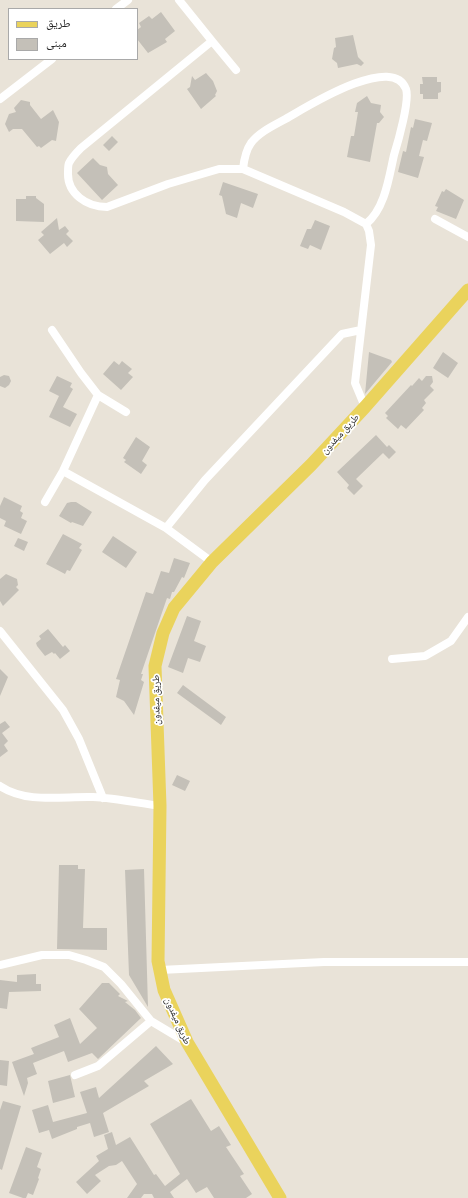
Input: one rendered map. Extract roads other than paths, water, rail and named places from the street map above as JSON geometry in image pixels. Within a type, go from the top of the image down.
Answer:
[{"type":"main road","name":"طريق ميفدون","points":[[280,1198],[187,1042],[164,990],[158,961],[157,914],[160,806],[156,666],[159,649],[174,608],[212,562],[311,465],[365,407],[468,290]]},
{"type":"street","points":[[117,8],[128,0]]},
{"type":"street","points":[[179,0],[236,70]]},
{"type":"street","points":[[212,41],[81,148],[68,164],[68,180],[73,191],[85,202],[98,207],[107,207],[168,184],[219,169],[242,169],[344,212],[366,224],[369,231],[371,245],[355,383],[365,407]]},
{"type":"street","points":[[0,99],[51,60]]},
{"type":"street","points":[[242,169],[251,142],[274,125],[335,92],[361,81],[378,77],[398,80],[404,85],[407,91],[403,122],[386,187],[377,212],[366,224]]},
{"type":"street","points":[[435,219],[468,238]]},
{"type":"street","points":[[52,330],[80,373],[98,395],[126,412]]},
{"type":"street","points":[[166,528],[205,480],[342,334],[360,330]]},
{"type":"street","points":[[45,502],[63,471],[98,395]]},
{"type":"street","points":[[63,471],[166,528],[212,562]]},
{"type":"street","points":[[392,659],[425,656],[451,641],[468,617]]},
{"type":"street","points":[[0,631],[63,710],[80,739],[103,798]]},
{"type":"street","points":[[0,786],[21,795],[53,799],[103,798],[160,806]]},
{"type":"street","points":[[0,965],[42,956],[69,955],[104,967],[121,984],[151,1021],[187,1042]]},
{"type":"street","points":[[160,970],[324,962],[468,962]]},
{"type":"street","points":[[75,1075],[98,1066],[151,1021]]}]
